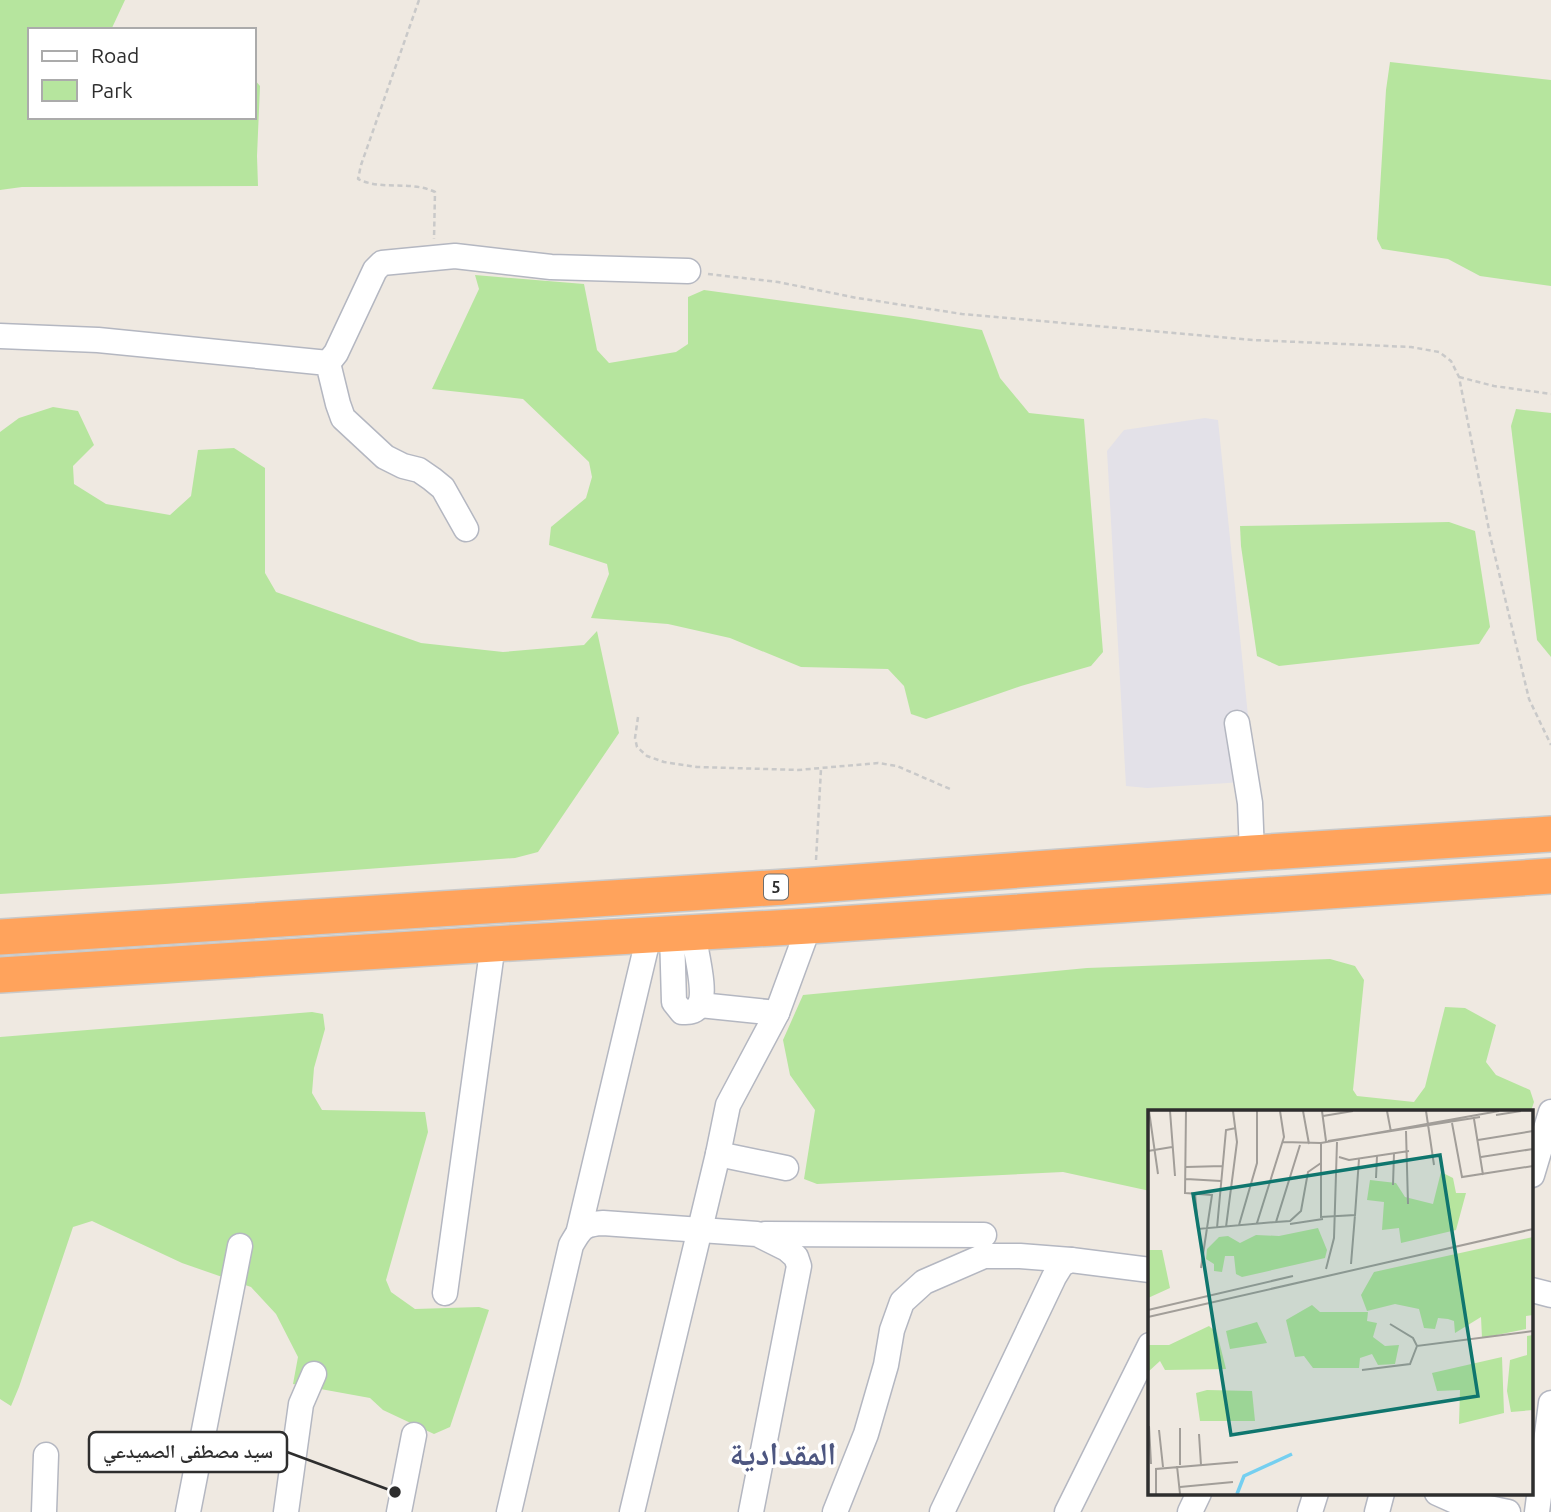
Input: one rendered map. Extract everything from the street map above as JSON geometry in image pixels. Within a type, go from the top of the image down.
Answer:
[{"type":"highway","name":"5","points":[[0,937],[816,885],[1551,834]]},
{"type":"highway","points":[[1377,845],[1379,888]]},
{"type":"highway","points":[[0,975],[493,943],[809,926],[1551,876]]},
{"type":"street","points":[[328,363],[336,353],[375,270],[382,262],[455,256],[551,267],[688,271]]},
{"type":"street","points":[[0,335],[98,340],[328,363]]},
{"type":"street","points":[[328,363],[343,418],[385,457],[402,466],[419,470],[443,488],[466,529]]},
{"type":"street","points":[[1237,723],[1250,803],[1252,853]]},
{"type":"street","points":[[632,1512],[728,1105],[777,1013],[809,926]]},
{"type":"street","points":[[671,933],[674,1002],[682,1012],[692,1012],[700,1005],[777,1013]]},
{"type":"street","points":[[509,1512],[571,1245],[579,1230],[671,933]]},
{"type":"street","points":[[445,1293],[493,943]]},
{"type":"street","points":[[1534,1168],[1551,1112]]},
{"type":"street","points":[[718,1154],[786,1168]]},
{"type":"street","points":[[579,1230],[589,1223],[603,1223],[757,1234],[984,1235]]},
{"type":"street","points":[[751,1512],[799,1266],[796,1257],[787,1249],[757,1234]]},
{"type":"street","points":[[188,1512],[240,1246]]},
{"type":"street","points":[[835,1512],[866,1434],[886,1365],[892,1330],[902,1302],[924,1282],[984,1256],[1020,1255],[1148,1270]]},
{"type":"street","points":[[942,1512],[1054,1277],[1062,1264],[1071,1260]]},
{"type":"street","points":[[1534,1291],[1551,1295]]},
{"type":"street","points":[[1067,1512],[1148,1349]]},
{"type":"street","points":[[286,1512],[301,1404],[314,1374]]},
{"type":"street","points":[[1537,1512],[1551,1403]]},
{"type":"street","points":[[399,1512],[415,1435]]},
{"type":"street","points":[[44,1512],[46,1455]]},
{"type":"street","points":[[1190,1512],[1199,1494]]},
{"type":"street","points":[[1310,1512],[1316,1494]]},
{"type":"street","points":[[1377,1512],[1382,1494]]},
{"type":"street","points":[[1439,1494],[1455,1501],[1508,1512]]},
{"type":"path","points":[[419,0],[358,179],[367,183],[424,187],[435,192],[433,258]]},
{"type":"path","points":[[688,271],[778,282],[857,298],[962,314],[1253,340],[1411,347],[1439,352],[1451,360],[1459,377],[1490,534],[1529,699],[1551,744]]},
{"type":"path","points":[[1459,377],[1494,386],[1551,394]]},
{"type":"path","points":[[638,717],[635,738],[637,747],[647,756],[664,762],[697,767],[798,770],[878,763],[897,766],[950,789]]},
{"type":"path","points":[[816,885],[821,768]]},
{"type":"shaded area","points":[[1205,418],[1218,420],[1254,775],[1244,782],[1147,788],[1126,786],[1107,451],[1124,430]]},
{"type":"green space","points":[[0,0],[125,0],[112,28],[28,28],[28,119],[256,119],[256,81],[260,86],[258,186],[22,187],[0,190]]},
{"type":"green space","points":[[1390,62],[1551,80],[1551,286],[1480,276],[1448,259],[1382,249],[1377,239]]},
{"type":"green space","points":[[475,275],[584,284],[597,350],[609,363],[676,352],[688,344],[688,297],[704,290],[982,330],[1000,378],[1029,413],[1084,419],[1103,652],[1091,666],[1021,686],[926,719],[911,714],[904,686],[888,669],[801,667],[730,638],[668,624],[591,618],[609,574],[607,564],[549,545],[551,527],[586,498],[592,477],[589,462],[523,399],[432,389],[479,289]]},
{"type":"green space","points":[[53,407],[78,411],[94,445],[73,466],[74,484],[106,504],[170,515],[191,496],[198,450],[234,448],[265,468],[265,573],[276,592],[421,643],[503,652],[584,645],[597,631],[619,733],[538,852],[515,858],[0,894],[0,432],[19,418]]},
{"type":"green space","points":[[1516,409],[1551,413],[1551,657],[1537,640],[1511,426]]},
{"type":"green space","points":[[1449,522],[1475,531],[1490,627],[1479,644],[1279,666],[1257,656],[1240,526]]},
{"type":"green space","points":[[1330,959],[1355,966],[1364,980],[1353,1090],[1357,1096],[1414,1102],[1425,1087],[1445,1007],[1465,1008],[1496,1025],[1486,1062],[1496,1075],[1530,1090],[1534,1102],[1531,1110],[1148,1110],[1148,1191],[1063,1172],[817,1184],[804,1179],[815,1110],[790,1075],[783,1040],[803,995],[1087,968]]},
{"type":"green space","points":[[312,1012],[323,1014],[325,1029],[314,1068],[312,1093],[322,1110],[425,1112],[428,1132],[386,1280],[391,1292],[415,1309],[479,1307],[489,1310],[450,1427],[434,1434],[383,1410],[370,1398],[293,1384],[298,1357],[276,1314],[251,1287],[182,1263],[92,1221],[73,1227],[11,1406],[0,1399],[0,1037]]},
{"type":"place","name":"سيد مصطفى الصميدعي","points":[[395,1492]]},
{"type":"district","name":"المقدادیة","points":[[783,1454]]}]
